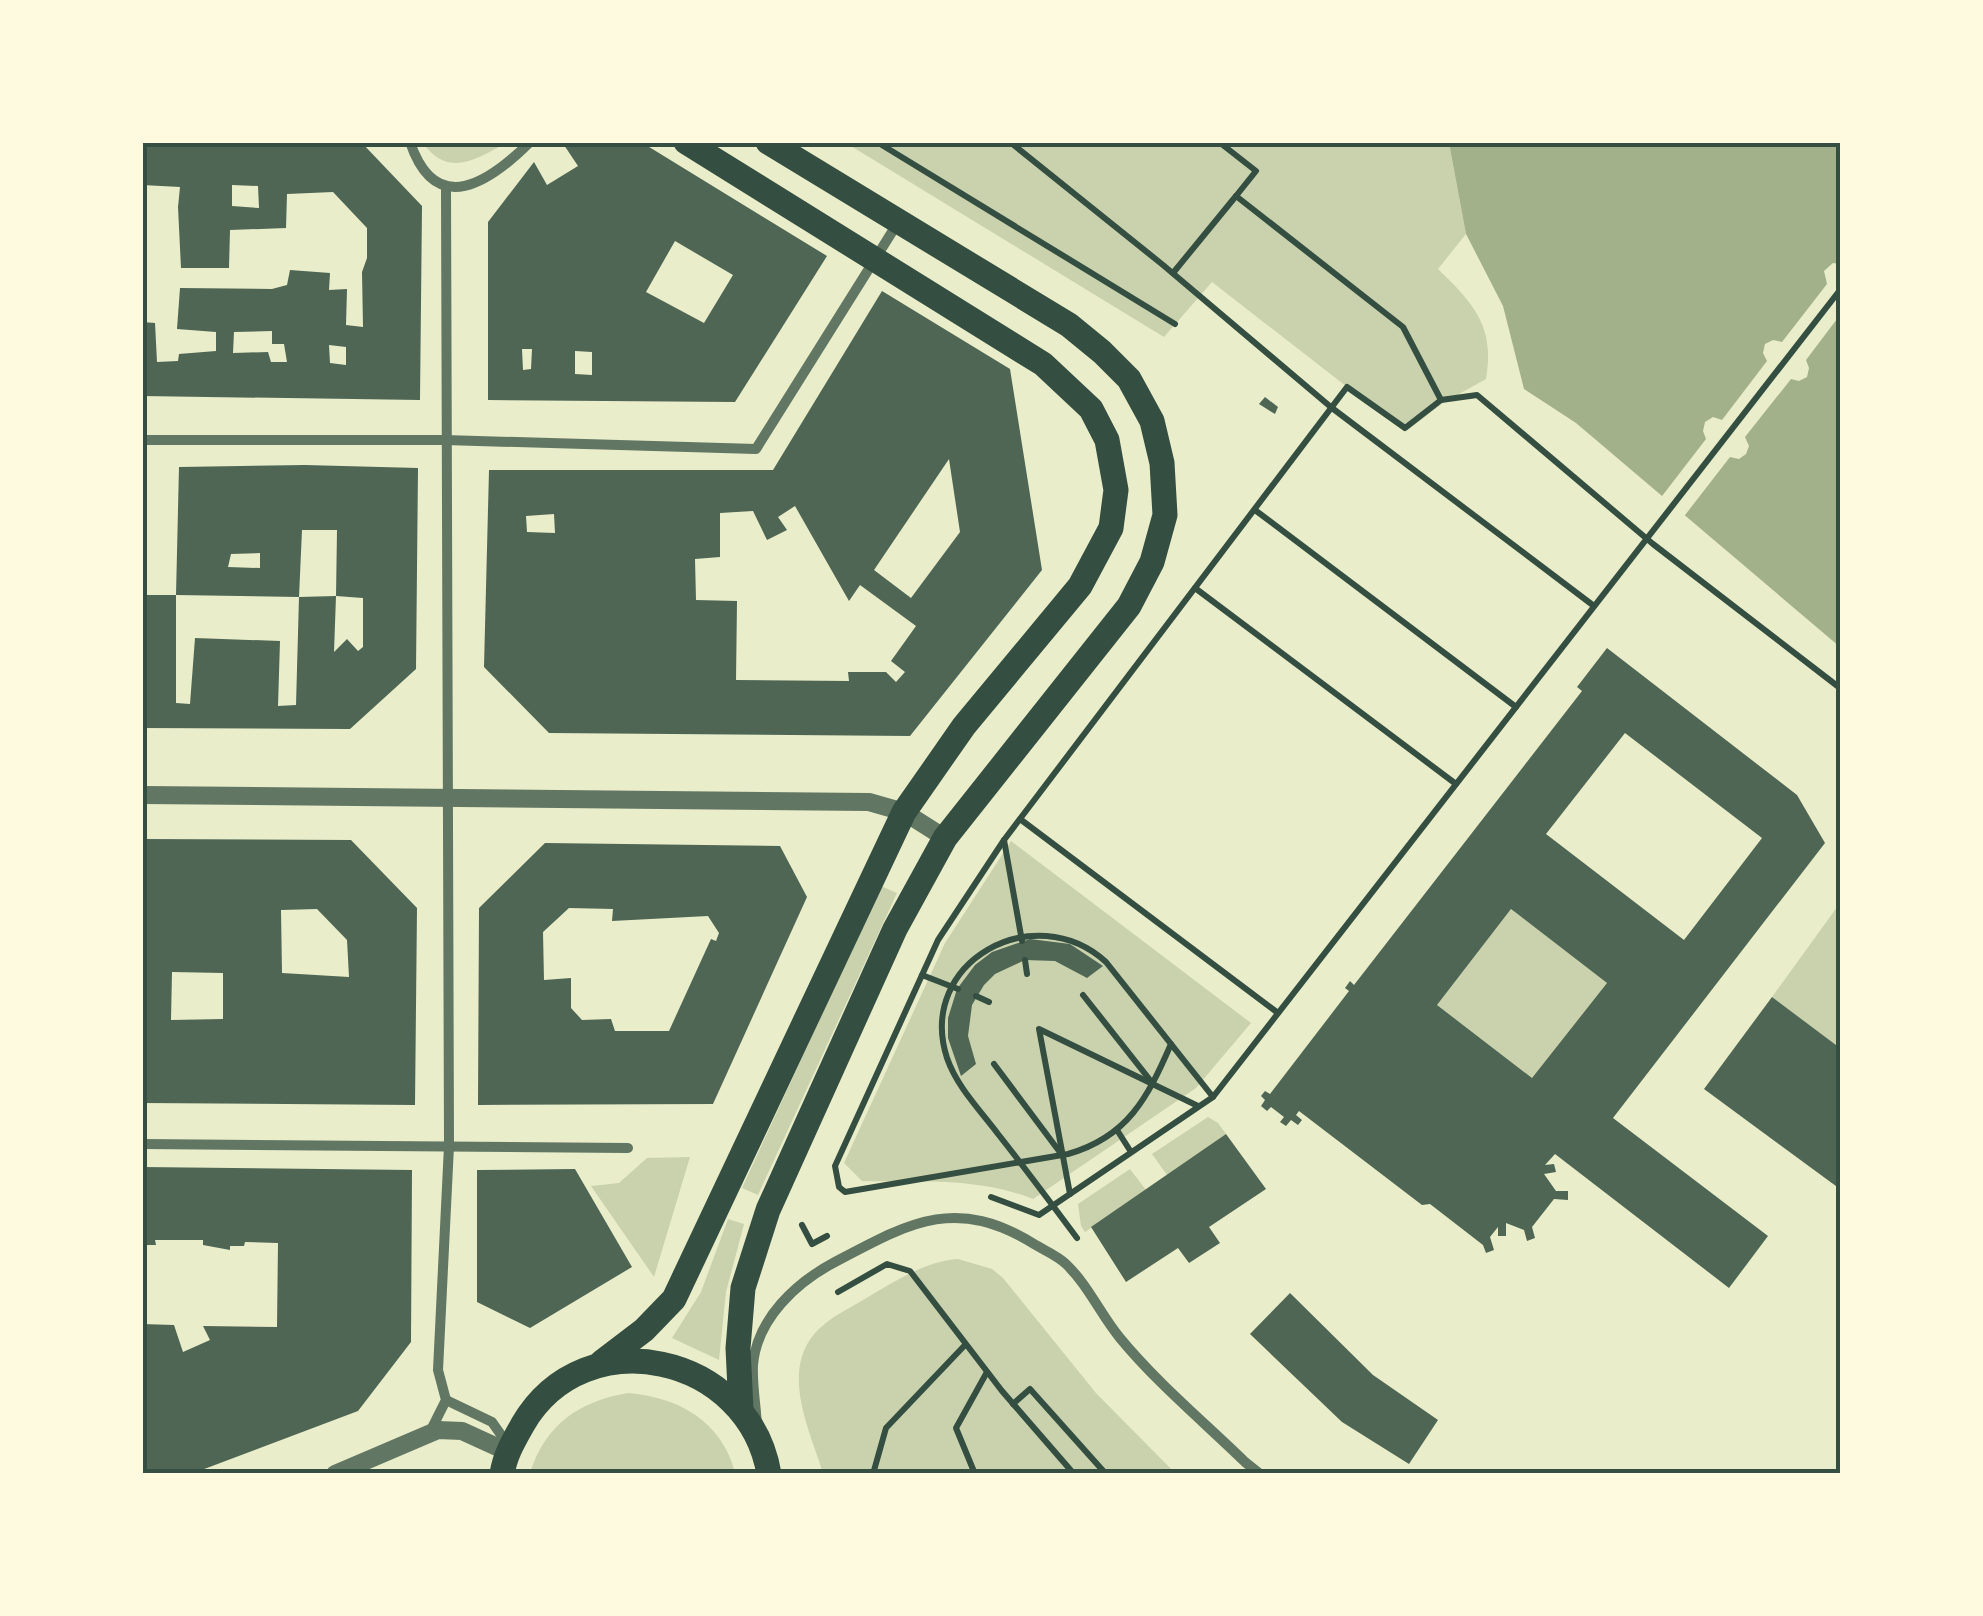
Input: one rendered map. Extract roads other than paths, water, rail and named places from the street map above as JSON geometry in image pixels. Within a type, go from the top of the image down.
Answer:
[{"type":"main road","points":[[507,1458],[536,1402],[568,1377],[602,1362],[644,1330],[674,1298],[904,812],[964,726],[1080,586],[1111,528],[1116,490],[1107,440],[1091,408],[1043,364],[686,142]]},
{"type":"main road","points":[[742,1410],[738,1348],[743,1288],[768,1210],[894,929],[945,838],[1129,606],[1152,562],[1165,515],[1162,463],[1152,420],[1129,379],[1102,352],[1069,325],[768,142]]},
{"type":"main road","points":[[602,1362],[642,1362],[679,1368],[712,1384],[742,1410],[758,1437],[769,1474]]},
{"type":"street","points":[[410,142],[429,177],[446,188],[468,187],[491,177],[530,142]]},
{"type":"street","points":[[430,1432],[446,1400],[438,1370],[449,1146],[446,188]]},
{"type":"street","points":[[142,440],[445,440],[756,449],[898,221]]},
{"type":"street","points":[[142,794],[868,802],[904,812],[945,838]]},
{"type":"street","points":[[142,1144],[628,1148]]},
{"type":"street","points":[[758,1437],[753,1364],[764,1330],[790,1293],[825,1267],[914,1224],[946,1217],[976,1218],[1014,1232],[1066,1263],[1121,1340],[1260,1474]]},
{"type":"street","points":[[446,1400],[492,1422],[507,1458]]},
{"type":"street","points":[[335,1474],[397,1450],[430,1432],[462,1431],[507,1458]]}]
